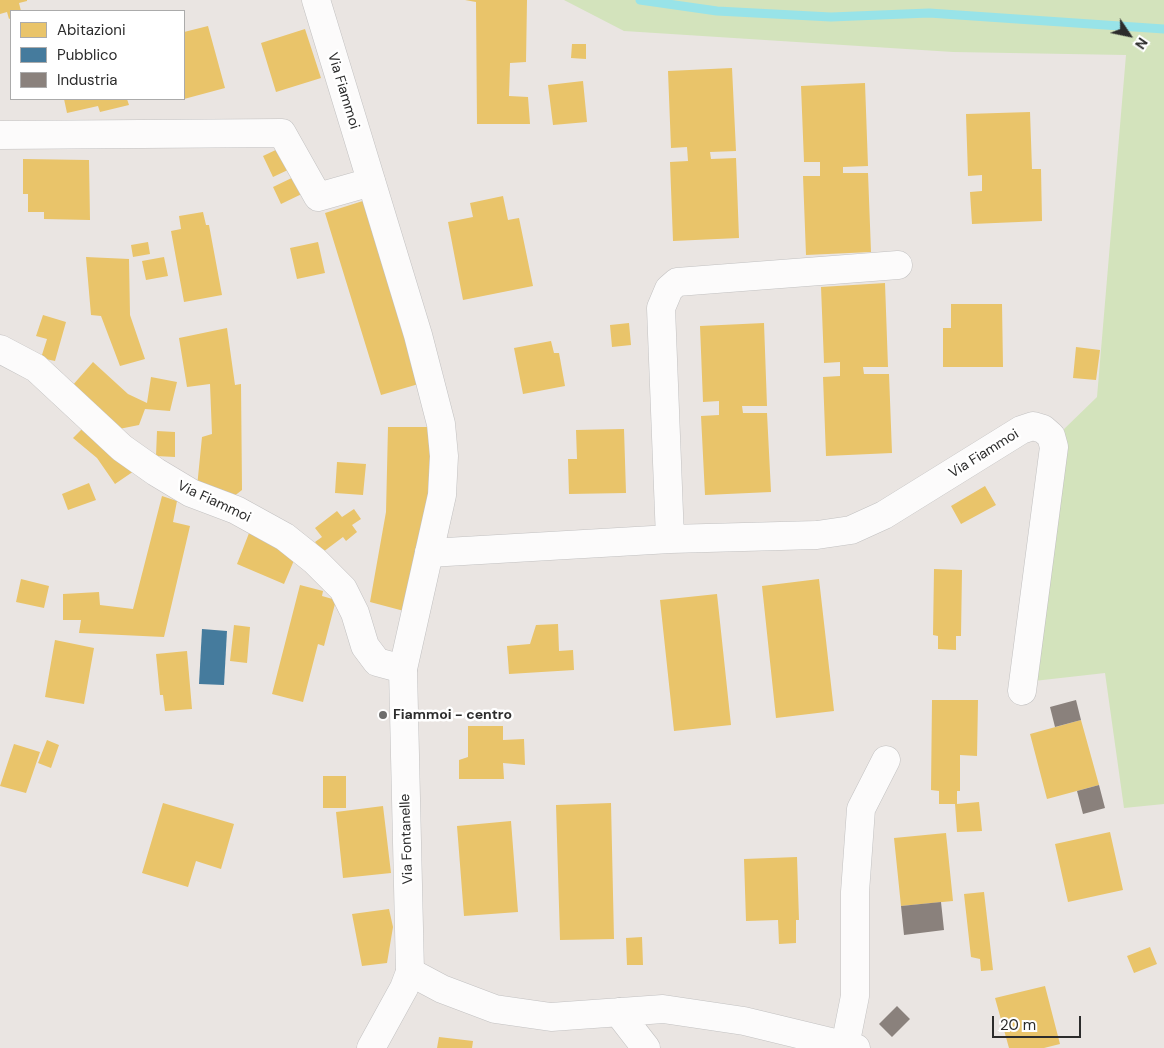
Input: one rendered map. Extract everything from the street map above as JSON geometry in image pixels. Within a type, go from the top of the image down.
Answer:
[{"type":"street","name":"Via Fiammoi","points":[[0,348],[36,368],[122,448],[156,472],[191,493],[244,514],[285,537],[314,560],[342,589],[356,613],[365,646],[377,662],[403,669],[442,494],[444,456],[441,424],[418,335],[316,0]]},
{"type":"street","points":[[0,135],[282,133],[318,197],[371,182]]},
{"type":"street","points":[[670,539],[661,308],[669,289],[677,282],[898,265]]},
{"type":"street","name":"Via Fiammoi","points":[[429,552],[670,539],[817,534],[851,530],[884,515],[1021,430],[1032,426],[1043,429],[1051,436],[1054,447],[1022,691]]},
{"type":"street","name":"Via Fontanelle","points":[[370,1048],[394,1006],[410,972],[403,669]]},
{"type":"street","points":[[410,972],[442,989],[495,1009],[550,1018],[618,1012],[672,1010],[744,1021],[850,1047],[855,996],[855,892],[861,809],[886,760]]},
{"type":"street","points":[[618,1012],[646,1048]]},
{"type":"green space","points":[[564,0],[1164,0],[1164,804],[1124,808],[1105,673],[1034,681],[1061,432],[1097,397],[1126,55],[953,52],[624,31]]},
{"type":"building: Abitazioni","points":[[0,0],[27,0],[19,3],[21,10],[10,10],[10,18],[7,12],[0,14]]},
{"type":"building: Abitazioni","points":[[465,0],[527,0],[526,62],[510,63],[509,96],[528,97],[530,124],[477,124],[476,2]]},
{"type":"building: Abitazioni","points":[[208,26],[225,88],[185,99],[185,32]]},
{"type":"building: Abitazioni","points":[[305,29],[321,78],[276,92],[261,43]]},
{"type":"building: Abitazioni","points":[[572,44],[586,44],[586,59],[571,58]]},
{"type":"building: Abitazioni","points":[[732,68],[736,151],[710,152],[711,159],[736,158],[739,238],[673,241],[670,162],[688,161],[687,147],[671,148],[668,71]]},
{"type":"building: Abitazioni","points":[[583,81],[587,122],[553,125],[548,85]]},
{"type":"building: Abitazioni","points":[[865,83],[868,166],[843,167],[843,173],[868,173],[871,252],[806,255],[803,176],[820,176],[820,162],[804,162],[801,86]]},
{"type":"building: Abitazioni","points":[[64,100],[127,100],[129,105],[100,112],[98,106],[67,113]]},
{"type":"building: Abitazioni","points":[[1030,112],[1032,169],[1041,169],[1042,221],[972,224],[970,192],[982,191],[982,175],[968,176],[966,114]]},
{"type":"building: Abitazioni","points":[[282,147],[292,168],[273,177],[263,156]]},
{"type":"building: Abitazioni","points":[[23,159],[89,160],[90,220],[44,219],[44,212],[28,212],[28,194],[23,194]]},
{"type":"building: Abitazioni","points":[[300,174],[308,191],[281,204],[273,187]]},
{"type":"building: Abitazioni","points":[[503,196],[508,220],[519,218],[533,286],[463,300],[448,222],[473,217],[470,203]]},
{"type":"building: Abitazioni","points":[[366,200],[422,383],[381,395],[325,213]]},
{"type":"building: Abitazioni","points":[[203,212],[206,225],[209,225],[222,295],[184,302],[171,231],[181,229],[179,216]]},
{"type":"building: Abitazioni","points":[[148,242],[150,254],[133,257],[131,245]]},
{"type":"building: Abitazioni","points":[[318,242],[325,273],[297,279],[290,248]]},
{"type":"building: Abitazioni","points":[[86,257],[129,259],[130,315],[145,359],[120,366],[101,316],[91,315]]},
{"type":"building: Abitazioni","points":[[164,257],[168,276],[146,280],[142,261]]},
{"type":"building: Abitazioni","points":[[885,283],[888,367],[863,367],[864,374],[889,374],[892,453],[826,456],[823,377],[840,376],[840,362],[824,363],[821,287]]},
{"type":"building: Abitazioni","points":[[951,304],[1002,304],[1003,367],[943,367],[943,328],[951,328]]},
{"type":"building: Abitazioni","points":[[43,315],[66,322],[55,361],[41,358],[47,339],[36,336]]},
{"type":"building: Abitazioni","points":[[629,323],[631,345],[612,347],[610,325]]},
{"type":"building: Abitazioni","points":[[764,323],[767,406],[742,406],[743,413],[767,413],[771,492],[705,495],[701,416],[719,415],[719,401],[703,402],[700,326]]},
{"type":"building: Abitazioni","points":[[227,328],[235,385],[241,384],[242,490],[233,497],[197,487],[202,437],[212,434],[210,384],[187,387],[179,338]]},
{"type":"building: Abitazioni","points":[[551,341],[554,353],[559,353],[565,386],[523,394],[514,348]]},
{"type":"building: Abitazioni","points":[[1076,347],[1100,350],[1096,380],[1073,378]]},
{"type":"building: Abitazioni","points":[[93,362],[128,394],[147,403],[151,377],[177,382],[170,411],[145,409],[139,425],[119,429],[72,386]]},
{"type":"building: Abitazioni","points":[[90,421],[134,471],[115,484],[97,458],[73,438]]},
{"type":"building: Abitazioni","points":[[388,427],[435,427],[435,475],[404,611],[370,602],[386,512]]},
{"type":"building: Abitazioni","points":[[624,429],[626,493],[569,494],[568,459],[577,459],[576,430]]},
{"type":"building: Abitazioni","points":[[157,431],[175,432],[175,457],[156,456]]},
{"type":"building: Abitazioni","points":[[337,462],[366,464],[363,495],[335,493]]},
{"type":"building: Abitazioni","points":[[89,483],[96,500],[68,510],[62,494]]},
{"type":"building: Abitazioni","points":[[985,486],[996,505],[961,524],[951,506]]},
{"type":"building: Abitazioni","points":[[162,496],[177,501],[173,522],[190,526],[164,637],[79,633],[81,620],[63,620],[63,594],[99,592],[100,605],[133,609]]},
{"type":"building: Abitazioni","points":[[354,509],[361,519],[352,525],[357,532],[346,541],[343,537],[323,552],[315,542],[322,537],[315,528],[337,511],[342,517]]},
{"type":"building: Abitazioni","points":[[251,528],[295,558],[284,584],[237,564]]},
{"type":"building: Abitazioni","points":[[934,569],[962,570],[961,636],[956,636],[956,650],[938,649],[938,636],[933,635]]},
{"type":"building: Abitazioni","points":[[21,579],[49,586],[44,608],[16,602]]},
{"type":"building: Abitazioni","points":[[819,579],[834,711],[776,718],[762,586]]},
{"type":"building: Abitazioni","points":[[300,585],[323,591],[322,596],[336,600],[324,646],[318,644],[303,702],[272,694]]},
{"type":"building: Abitazioni","points":[[717,594],[731,725],[674,731],[660,600]]},
{"type":"building: Abitazioni","points":[[558,624],[559,651],[573,650],[574,670],[509,674],[507,646],[530,644],[536,625]]},
{"type":"building: Abitazioni","points":[[234,625],[250,627],[247,663],[230,661]]},
{"type":"building: Abitazioni","points":[[55,640],[94,648],[84,704],[45,697]]},
{"type":"building: Abitazioni","points":[[187,651],[192,709],[165,711],[163,695],[160,695],[156,654]]},
{"type":"building: Abitazioni","points":[[932,700],[978,700],[977,756],[960,755],[960,791],[957,791],[957,804],[979,802],[982,831],[957,832],[955,804],[939,804],[939,791],[931,790]]},
{"type":"building: Abitazioni","points":[[1081,720],[1099,785],[1047,799],[1030,734]]},
{"type":"building: Abitazioni","points":[[468,726],[503,726],[503,740],[524,739],[525,765],[503,763],[504,779],[459,779],[459,760],[468,757]]},
{"type":"building: Abitazioni","points":[[47,740],[59,745],[51,768],[38,763]]},
{"type":"building: Abitazioni","points":[[14,744],[40,752],[26,793],[0,786]]},
{"type":"building: Abitazioni","points":[[323,776],[346,776],[346,808],[323,808]]},
{"type":"building: Abitazioni","points":[[163,803],[234,824],[221,869],[196,861],[188,887],[142,873]]},
{"type":"building: Abitazioni","points":[[611,803],[614,939],[560,940],[556,805]]},
{"type":"building: Abitazioni","points":[[383,806],[391,873],[343,878],[336,812]]},
{"type":"building: Abitazioni","points":[[511,821],[518,912],[464,916],[457,826]]},
{"type":"building: Abitazioni","points":[[1110,832],[1123,890],[1068,902],[1055,844]]},
{"type":"building: Abitazioni","points":[[946,833],[953,901],[901,906],[894,838]]},
{"type":"building: Abitazioni","points":[[797,857],[799,920],[796,920],[796,943],[779,944],[778,920],[746,921],[744,859]]},
{"type":"building: Abitazioni","points":[[984,892],[993,970],[981,971],[980,959],[971,957],[964,894]]},
{"type":"building: Abitazioni","points":[[389,909],[393,927],[387,963],[362,966],[352,914]]},
{"type":"building: Abitazioni","points":[[642,937],[643,965],[627,965],[626,938]]},
{"type":"building: Abitazioni","points":[[1150,947],[1157,964],[1134,973],[1127,956]]},
{"type":"building: Abitazioni","points":[[1045,986],[1060,1044],[1044,1048],[1009,1048],[995,998]]},
{"type":"building: Abitazioni","points":[[439,1037],[473,1041],[472,1048],[437,1048]]},
{"type":"building: Pubblico","points":[[202,629],[227,631],[224,685],[199,684]]},
{"type":"building: Industria","points":[[1076,700],[1081,720],[1055,727],[1050,707]]},
{"type":"building: Industria","points":[[1099,785],[1105,808],[1083,814],[1077,791]]},
{"type":"building: Industria","points":[[941,902],[944,930],[904,935],[901,906]]},
{"type":"building: Industria","points":[[897,1006],[910,1019],[892,1037],[879,1024]]},
{"type":"waterway","points":[[640,0],[717,11],[831,17],[929,13],[1164,29]]},
{"type":"place","name":"Fiammoi - centro","points":[[383,715]]}]
